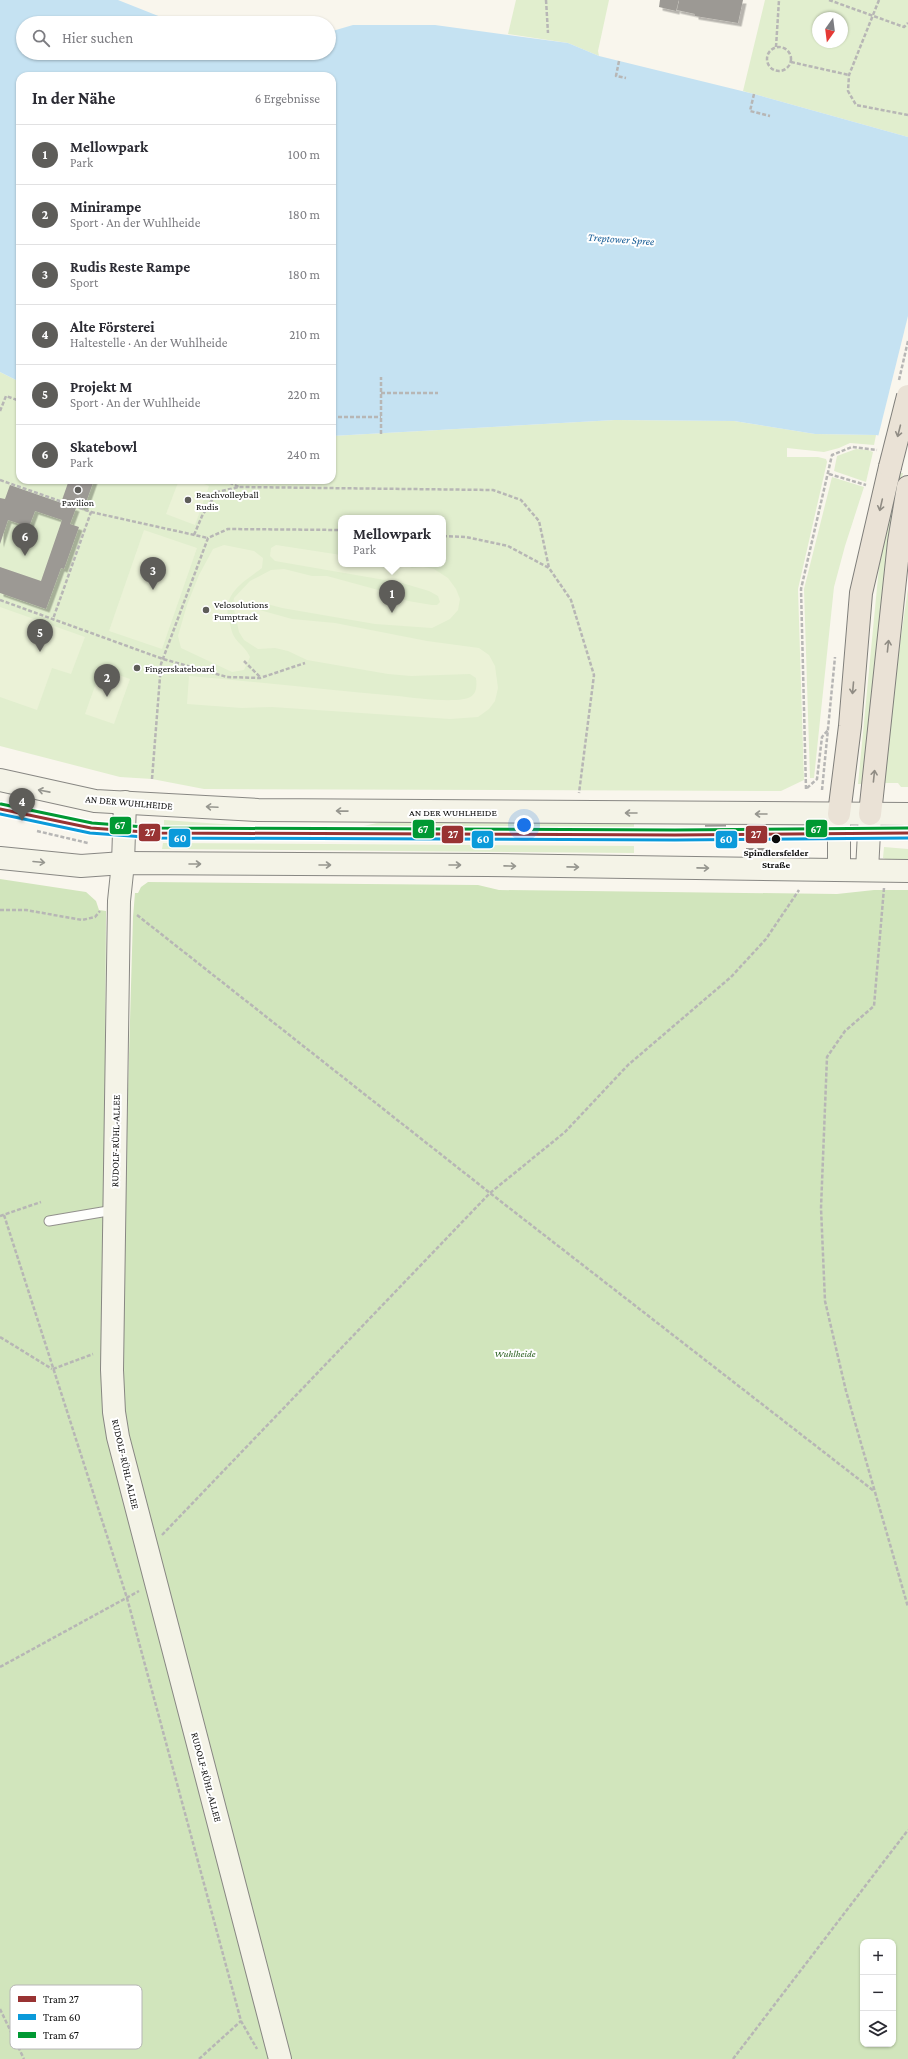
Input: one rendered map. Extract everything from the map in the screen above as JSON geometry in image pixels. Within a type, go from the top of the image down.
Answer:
[{"type":"highway","points":[[839,814],[850,726],[861,593],[885,459],[908,396]]},
{"type":"highway","points":[[870,814],[899,542],[908,486]]},
{"type":"main road","name":"AN DER WUHLHEIDE","points":[[0,780],[95,801],[258,810],[342,812],[908,814]]},
{"type":"main road","name":"RUDOLF-RÜHL-ALLEE","points":[[124,802],[122,863],[110,906],[114,1210],[112,1348],[114,1412],[118,1437],[280,2059]]},
{"type":"main road","points":[[839,814],[839,869]]},
{"type":"main road","points":[[867,870],[870,814]]},
{"type":"main road","points":[[0,858],[81,866],[122,863],[839,869],[908,871]]},
{"type":"lane","points":[[49,1221],[114,1210]]},
{"type":"path","points":[[546,0],[548,33]]},
{"type":"path","points":[[776,47],[780,0]]},
{"type":"path","points":[[830,0],[904,27],[908,23]]},
{"type":"path","points":[[880,0],[849,75],[848,91],[856,105],[908,115]]},
{"type":"path","points":[[776,47],[784,48],[790,54],[791,62],[788,68],[783,71],[776,71],[771,68],[768,63],[767,56],[776,47]]},
{"type":"path","points":[[619,61],[616,76],[626,78]]},
{"type":"path","points":[[791,62],[849,75]]},
{"type":"path","points":[[754,94],[750,111],[770,116]]},
{"type":"path","points":[[381,377],[381,434]]},
{"type":"path","points":[[381,393],[438,393]]},
{"type":"path","points":[[0,411],[6,396],[16,400]]},
{"type":"path","points":[[336,417],[381,417]]},
{"type":"path","points":[[822,782],[828,729],[822,737],[817,779],[806,789],[801,589],[829,474],[832,455],[852,447],[885,459]]},
{"type":"path","points":[[829,474],[872,487]]},
{"type":"path","points":[[0,480],[91,512],[208,538],[228,529],[338,530]]},
{"type":"path","points":[[233,484],[239,487]]},
{"type":"path","points":[[194,535],[202,516],[217,492],[239,487],[492,490],[521,500],[539,521],[549,568],[571,600],[594,675],[579,793]]},
{"type":"path","points":[[53,619],[91,512]]},
{"type":"path","points":[[446,536],[466,537],[508,546],[549,568]]},
{"type":"path","points":[[152,780],[161,664],[208,538]]},
{"type":"path","points":[[0,600],[163,659],[227,677],[260,678],[305,663]]},
{"type":"path","points":[[244,661],[260,678]]},
{"type":"path","points":[[37,831],[88,843]]},
{"type":"path","points":[[88,848],[89,839]]},
{"type":"path","points":[[885,886],[874,1006],[845,1031],[827,1057],[821,1208],[825,1301],[846,1391],[908,1607]]},
{"type":"path","points":[[148,1550],[490,1193],[565,1132],[628,1065],[731,977],[766,939],[799,890]]},
{"type":"path","points":[[0,910],[26,910],[82,920],[95,917],[110,906],[490,1193],[874,1491]]},
{"type":"path","points":[[0,1216],[41,1202]]},
{"type":"path","points":[[4,1215],[127,1598],[241,2021],[259,2055]]},
{"type":"path","points":[[0,1336],[53,1369]]},
{"type":"path","points":[[53,1369],[92,1354]]},
{"type":"path","points":[[0,1667],[156,1583]]},
{"type":"path","points":[[733,2059],[908,1830]]},
{"type":"path","points":[[0,2009],[10,2030]]},
{"type":"path","points":[[199,2059],[241,2021]]},
{"type":"path","points":[[19,2049],[24,2059]]},
{"type":"green space","points":[[516,0],[609,0],[598,51],[599,56],[568,43],[508,34]]},
{"type":"green space","points":[[765,0],[908,0],[908,137],[743,91]]},
{"type":"green space","points":[[0,372],[16,380],[16,484],[336,484],[336,436],[615,420],[734,421],[815,434],[876,435],[874,445],[850,443],[824,452],[787,448],[787,457],[818,457],[826,459],[827,462],[798,589],[804,780],[781,791],[204,789],[152,779],[120,777],[0,746]]},
{"type":"green space","points":[[856,449],[873,452],[866,482],[834,471],[837,456]]},
{"type":"green space","points":[[897,473],[903,473],[895,509],[865,784],[858,784],[879,567]]},
{"type":"green space","points":[[832,477],[864,487],[845,546],[834,587],[814,778],[810,778],[804,589]]},
{"type":"green space","name":"Beachvolleyball Rudis","points":[[177,484],[204,484],[209,486],[195,525],[166,514]]},
{"type":"green space","points":[[144,530],[197,548],[162,649],[109,631]]},
{"type":"green space","name":"Velosolutions Pumptrack","points":[[224,545],[254,551],[263,558],[262,568],[240,584],[230,597],[228,614],[233,635],[247,651],[250,657],[244,670],[232,672],[181,648],[178,636],[187,605],[199,575],[213,549]]},
{"type":"green space","points":[[276,545],[338,555],[338,567],[423,567],[434,569],[448,578],[456,589],[460,599],[458,610],[450,619],[432,628],[375,624],[282,608],[260,602],[256,609],[292,619],[335,623],[427,641],[479,648],[489,655],[495,666],[498,688],[495,701],[489,709],[478,717],[450,719],[272,707],[242,708],[187,704],[189,676],[434,700],[468,698],[475,692],[476,678],[470,674],[411,676],[388,674],[307,660],[288,651],[275,648],[258,649],[244,640],[239,632],[233,605],[234,598],[250,581],[271,570],[284,569],[312,576],[327,576],[382,591],[408,601],[432,605],[437,605],[440,602],[438,596],[429,591],[402,583],[275,561],[270,556],[271,548]]},
{"type":"green space","points":[[908,588],[908,787],[901,787],[898,783],[885,783],[882,770]]},
{"type":"green space","points":[[0,607],[85,637],[71,674],[52,668],[37,710],[0,697]]},
{"type":"green space","points":[[101,669],[130,679],[114,724],[85,714]]},
{"type":"green space","points":[[164,820],[250,826],[359,827],[386,821],[634,823],[634,830],[164,828]]},
{"type":"green space","points":[[163,843],[634,846],[634,853],[162,849]]},
{"type":"green space","points":[[884,847],[908,849],[908,862],[894,862],[883,858]]},
{"type":"green space","points":[[0,879],[86,892],[96,901],[99,910],[106,911],[103,1371],[272,2059],[0,2059]]},
{"type":"green space","name":"Wuhlheide","points":[[148,882],[478,885],[499,890],[837,894],[874,890],[908,890],[908,2059],[290,2059],[123,1416],[120,1365],[133,917],[135,893],[138,893],[141,887]]},
{"type":"water","name":"Treptower Spree","points":[[0,0],[118,0],[158,16],[16,16],[16,60],[336,60],[336,30],[353,25],[435,25],[568,43],[599,56],[754,94],[908,137],[908,436],[891,438],[876,435],[815,434],[734,421],[615,420],[336,436],[336,72],[16,72],[16,380],[0,372]]},
{"type":"pier","points":[[908,316],[908,438],[891,440],[878,437]]},
{"type":"building","points":[[660,0],[679,0],[676,11],[659,7]]},
{"type":"building","points":[[679,0],[743,0],[738,23],[695,16],[695,14],[677,10]]},
{"type":"building","name":"Pavilion","points":[[68,484],[93,484],[84,508],[62,500]]},
{"type":"building","points":[[10,485],[76,508],[70,524],[79,527],[64,569],[61,568],[46,609],[0,593],[0,567],[41,581],[62,520],[35,511],[29,527],[8,520],[0,544],[0,498],[5,499]]},
{"type":"building","points":[[705,825],[726,825],[726,829],[705,829]]},
{"type":"building","points":[[746,848],[766,848],[766,852],[746,852]]},
{"type":"tram line","name":"67","points":[[1,804],[92,823],[158,828],[675,830],[908,828]]},
{"type":"tram line","name":"27","points":[[0,809],[91,828],[158,833],[675,835],[908,833]]},
{"type":"tram line","name":"60","points":[[0,814],[90,833],[158,838],[675,840],[908,838]]},
{"type":"place","name":"Pavilion","points":[[78,490]]},
{"type":"place","name":"Beachvolleyball Rudis","points":[[188,500]]},
{"type":"place","name":"Skatebowl","points":[[25,556]]},
{"type":"place","name":"Rudis Reste Rampe","points":[[153,590]]},
{"type":"place","name":"Velosolutions Pumptrack","points":[[206,610]]},
{"type":"place","name":"Mellowpark","points":[[392,613]]},
{"type":"place","name":"Projekt M","points":[[40,652]]},
{"type":"place","name":"Fingerskateboard","points":[[137,668]]},
{"type":"place","name":"Minirampe","points":[[107,697]]},
{"type":"place","name":"Alte Försterei","points":[[22,821]]},
{"type":"place","name":"Spindlersfelder Straße","points":[[776,839]]}]
